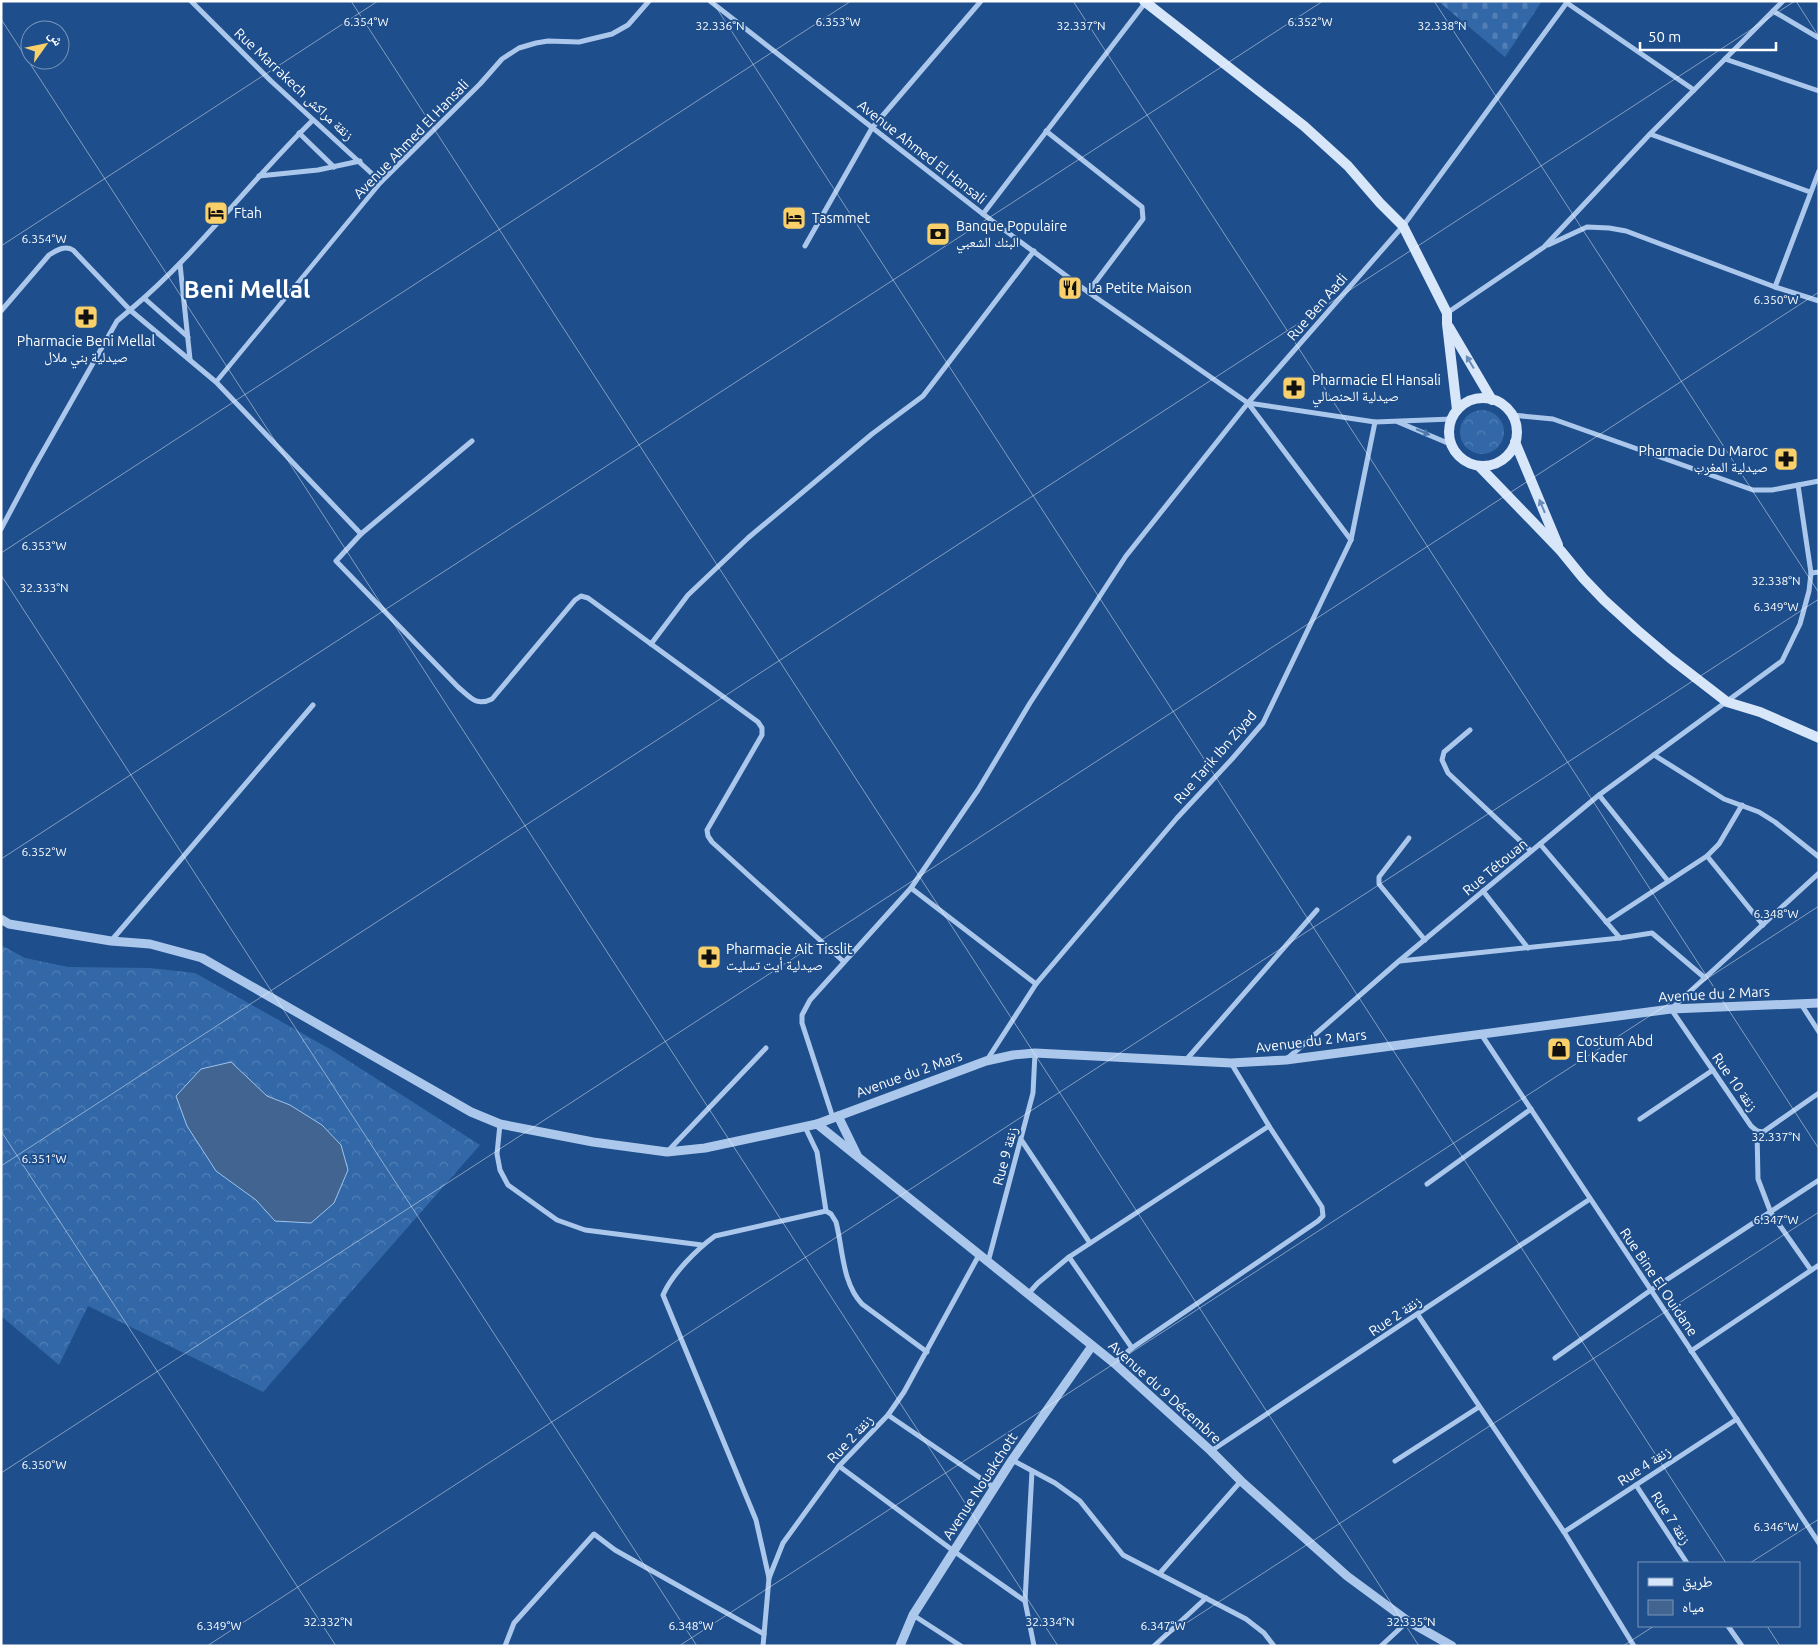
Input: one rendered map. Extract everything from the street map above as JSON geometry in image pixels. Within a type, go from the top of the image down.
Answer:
[{"type":"main road","points":[[1145,2],[1304,126],[1348,166],[1403,226],[1447,319],[1492,400]]},
{"type":"main road","points":[[1447,319],[1454,414],[1448,431],[1450,444],[1457,455],[1467,463],[1489,466],[1506,458],[1515,442],[1516,431],[1512,415],[1502,404],[1482,398],[1464,404],[1454,414]]},
{"type":"main road","points":[[1515,442],[1561,551]]},
{"type":"main road","points":[[1479,466],[1561,551],[1582,578],[1637,630],[1727,702],[1760,712],[1819,738]]},
{"type":"street","name":"Rue Marrakech زنقة مراكش","points":[[191,1],[271,80],[381,182]]},
{"type":"street","name":"Avenue Ahmed El Hansali","points":[[216,382],[381,182],[480,84],[502,59],[519,48],[536,43],[548,41],[579,42],[612,34],[628,25],[648,1]]},
{"type":"street","name":"Avenue Ahmed El Hansali","points":[[710,1],[983,214],[1088,292],[1248,403],[1375,422],[1454,414]]},
{"type":"street","points":[[805,246],[872,128],[981,1]]},
{"type":"street","points":[[1447,319],[1544,247],[1650,134],[1782,1]]},
{"type":"street","points":[[983,214],[1145,2]]},
{"type":"street","points":[[1568,2],[1694,90]]},
{"type":"street","name":"Rue Ben Aadi","points":[[836,1117],[802,1023],[802,1015],[810,1000],[911,888],[978,790],[1030,703],[1126,556],[1248,403],[1403,226],[1568,2]]},
{"type":"street","points":[[1773,11],[1819,38]]},
{"type":"street","points":[[1725,58],[1819,91]]},
{"type":"street","points":[[1,529],[33,469],[118,321],[180,264],[259,176],[313,120]]},
{"type":"street","points":[[1046,131],[1142,207],[1143,219],[1088,292]]},
{"type":"street","points":[[299,133],[334,167]]},
{"type":"street","points":[[1650,134],[1810,192]]},
{"type":"street","name":"Avenue Ahmed El Hansali","points":[[259,176],[334,167],[360,161]]},
{"type":"street","points":[[1775,287],[1819,171]]},
{"type":"street","points":[[1544,247],[1587,227],[1626,231],[1775,287],[1819,301]]},
{"type":"street","points":[[1,311],[49,255],[57,250],[67,248],[73,250],[130,310],[216,382],[361,534]]},
{"type":"street","points":[[651,644],[688,595],[748,538],[872,434],[923,396],[1034,251]]},
{"type":"street","points":[[180,264],[190,359]]},
{"type":"street","points":[[144,298],[188,337]]},
{"type":"street","points":[[1248,403],[1351,540]]},
{"type":"street","points":[[1512,415],[1553,419],[1753,490],[1772,490],[1819,481]]},
{"type":"street","points":[[1395,421],[1450,444]]},
{"type":"street","name":"Rue Tarik Ibn Ziyad","points":[[986,1061],[1036,984],[1177,818],[1263,723],[1351,540],[1375,422]]},
{"type":"street","points":[[472,441],[361,534],[336,561],[458,687],[476,702],[485,703],[492,699],[575,600],[582,596],[588,598],[758,722],[762,728],[762,735],[707,830],[708,836],[712,842],[844,962]]},
{"type":"street","name":"Rue Tétouan","points":[[1286,1060],[1399,962],[1599,795],[1782,661],[1800,624],[1809,591],[1811,573],[1798,485]]},
{"type":"street","points":[[1811,573],[1819,572]]},
{"type":"street","points":[[110,941],[313,705]]},
{"type":"street","points":[[1470,730],[1444,752],[1442,760],[1448,772],[1531,851]]},
{"type":"street","points":[[1654,755],[1724,799],[1759,812],[1776,822],[1819,857]]},
{"type":"street","points":[[1599,795],[1668,882]]},
{"type":"street","points":[[1606,922],[1707,856],[1719,844],[1742,805]]},
{"type":"street","points":[[1409,838],[1379,877],[1379,884],[1425,940]]},
{"type":"street","points":[[1540,844],[1620,938]]},
{"type":"street","points":[[1707,856],[1763,925]]},
{"type":"street","points":[[1671,1009],[1819,873]]},
{"type":"street","points":[[911,888],[1036,984]]},
{"type":"street","points":[[1483,891],[1528,948]]},
{"type":"street","points":[[1186,1060],[1317,910]]},
{"type":"street","name":"Avenue du 2 Mars","points":[[1,920],[9,924],[110,941],[150,944],[202,958],[471,1112],[500,1124],[592,1142],[667,1152],[705,1148],[817,1124],[986,1061],[1013,1055],[1035,1053],[1231,1063],[1286,1060],[1671,1009],[1819,1003]]},
{"type":"street","points":[[1399,962],[1652,933],[1705,978]]},
{"type":"street","points":[[1801,1004],[1819,1032]]},
{"type":"street","name":"Rue 10 زنقة","points":[[1671,1009],[1751,1126],[1757,1131],[1763,1132],[1819,1093]]},
{"type":"street","name":"Rue Bine El Ouidane","points":[[1481,1034],[1819,1543]]},
{"type":"street","points":[[667,1152],[766,1048]]},
{"type":"street","name":"Rue 9 زنقة","points":[[988,1262],[1033,1093],[1035,1053]]},
{"type":"street","points":[[1114,1363],[1132,1348],[1323,1216],[1322,1207],[1269,1126],[1231,1063]]},
{"type":"street","points":[[1640,1119],[1713,1070]]},
{"type":"street","points":[[1427,1184],[1531,1109]]},
{"type":"street","name":"Avenue du 9 Décembre","points":[[836,1117],[858,1158]]},
{"type":"street","points":[[500,1124],[497,1154],[500,1170],[508,1185],[557,1220],[585,1230],[702,1245]]},
{"type":"street","name":"Avenue du 9 Décembre","points":[[817,1124],[1114,1363],[1347,1576],[1408,1621],[1452,1646]]},
{"type":"street","points":[[1028,1294],[1038,1283],[1090,1243],[1269,1126]]},
{"type":"street","points":[[805,1127],[817,1152],[826,1211]]},
{"type":"street","points":[[1757,1131],[1758,1179],[1771,1213],[1811,1270]]},
{"type":"street","points":[[1022,1140],[1090,1243]]},
{"type":"street","points":[[1554,1358],[1651,1290],[1819,1180]]},
{"type":"street","name":"Rue 2 زنقة","points":[[1211,1451],[1590,1199]]},
{"type":"street","points":[[770,1578],[756,1520],[663,1295],[667,1284],[702,1245],[715,1236],[826,1211],[831,1214],[836,1222],[850,1286],[856,1297],[862,1304],[927,1352]]},
{"type":"street","name":"Rue 2 زنقة","points":[[763,1646],[770,1578],[783,1543],[839,1466],[888,1415],[904,1392],[979,1255]]},
{"type":"street","points":[[1070,1257],[1132,1348]]},
{"type":"street","points":[[1691,1351],[1819,1266]]},
{"type":"street","points":[[1418,1315],[1564,1532],[1634,1646]]},
{"type":"street","name":"Avenue Nouakchott","points":[[900,1646],[914,1615],[1012,1460],[1092,1346]]},
{"type":"street","points":[[1395,1461],[1479,1406]]},
{"type":"street","points":[[888,1415],[995,1488]]},
{"type":"street","name":"Rue 4 زنقة","points":[[1564,1532],[1737,1419]]},
{"type":"street","points":[[1012,1460],[1056,1483],[1080,1501],[1123,1555],[1246,1619],[1264,1633],[1274,1646]]},
{"type":"street","points":[[839,1466],[954,1552],[1025,1601]]},
{"type":"street","points":[[1032,1471],[1025,1601],[1034,1646]]},
{"type":"street","points":[[1160,1574],[1241,1481]]},
{"type":"street","name":"Rue 7 زنقة","points":[[1636,1485],[1686,1562]]},
{"type":"street","points":[[505,1646],[514,1623],[594,1534],[615,1550],[764,1634]]},
{"type":"street","points":[[1154,1646],[1206,1598]]},
{"type":"street","points":[[914,1615],[961,1646]]},
{"type":"street","points":[[1381,1646],[1408,1621]]},
{"type":"street","points":[[1729,1627],[1742,1646]]},
{"type":"green space","points":[[1438,1],[1542,1],[1505,57]]},
{"type":"green space","points":[[1482,410],[1494,414],[1500,420],[1504,432],[1500,444],[1494,450],[1482,454],[1470,450],[1464,444],[1460,432],[1464,420],[1470,414]]},
{"type":"green space","points":[[1,945],[25,958],[68,967],[150,968],[195,973],[330,1049],[480,1145],[263,1392],[88,1306],[59,1365],[1,1316]]},
{"type":"water","points":[[231,1062],[267,1096],[290,1105],[322,1125],[341,1145],[348,1170],[334,1203],[311,1223],[275,1221],[256,1200],[216,1171],[187,1126],[176,1096],[201,1069]]},
{"type":"place","name":"Ftah","points":[[216,213]]},
{"type":"place","name":"Tasmmet","points":[[794,218]]},
{"type":"place","name":"Banque Populaire البنك الشعبي","points":[[938,234]]},
{"type":"place","name":"La Petite Maison","points":[[1070,288]]},
{"type":"place","name":"Pharmacie Beni Mellal صيدلية بني ملال","points":[[86,317]]},
{"type":"place","name":"Pharmacie El Hansali صيدلية الحنصالي","points":[[1294,388]]},
{"type":"place","name":"Pharmacie Du Maroc صيدلية المغرب","points":[[1786,459]]},
{"type":"place","name":"Pharmacie Ait Tisslit صيدلية أيت تسليت","points":[[709,957]]},
{"type":"place","name":"Costum Abd El Kader","points":[[1559,1049]]},
{"type":"district","name":"Beni Mellal","points":[[247,290]]}]
